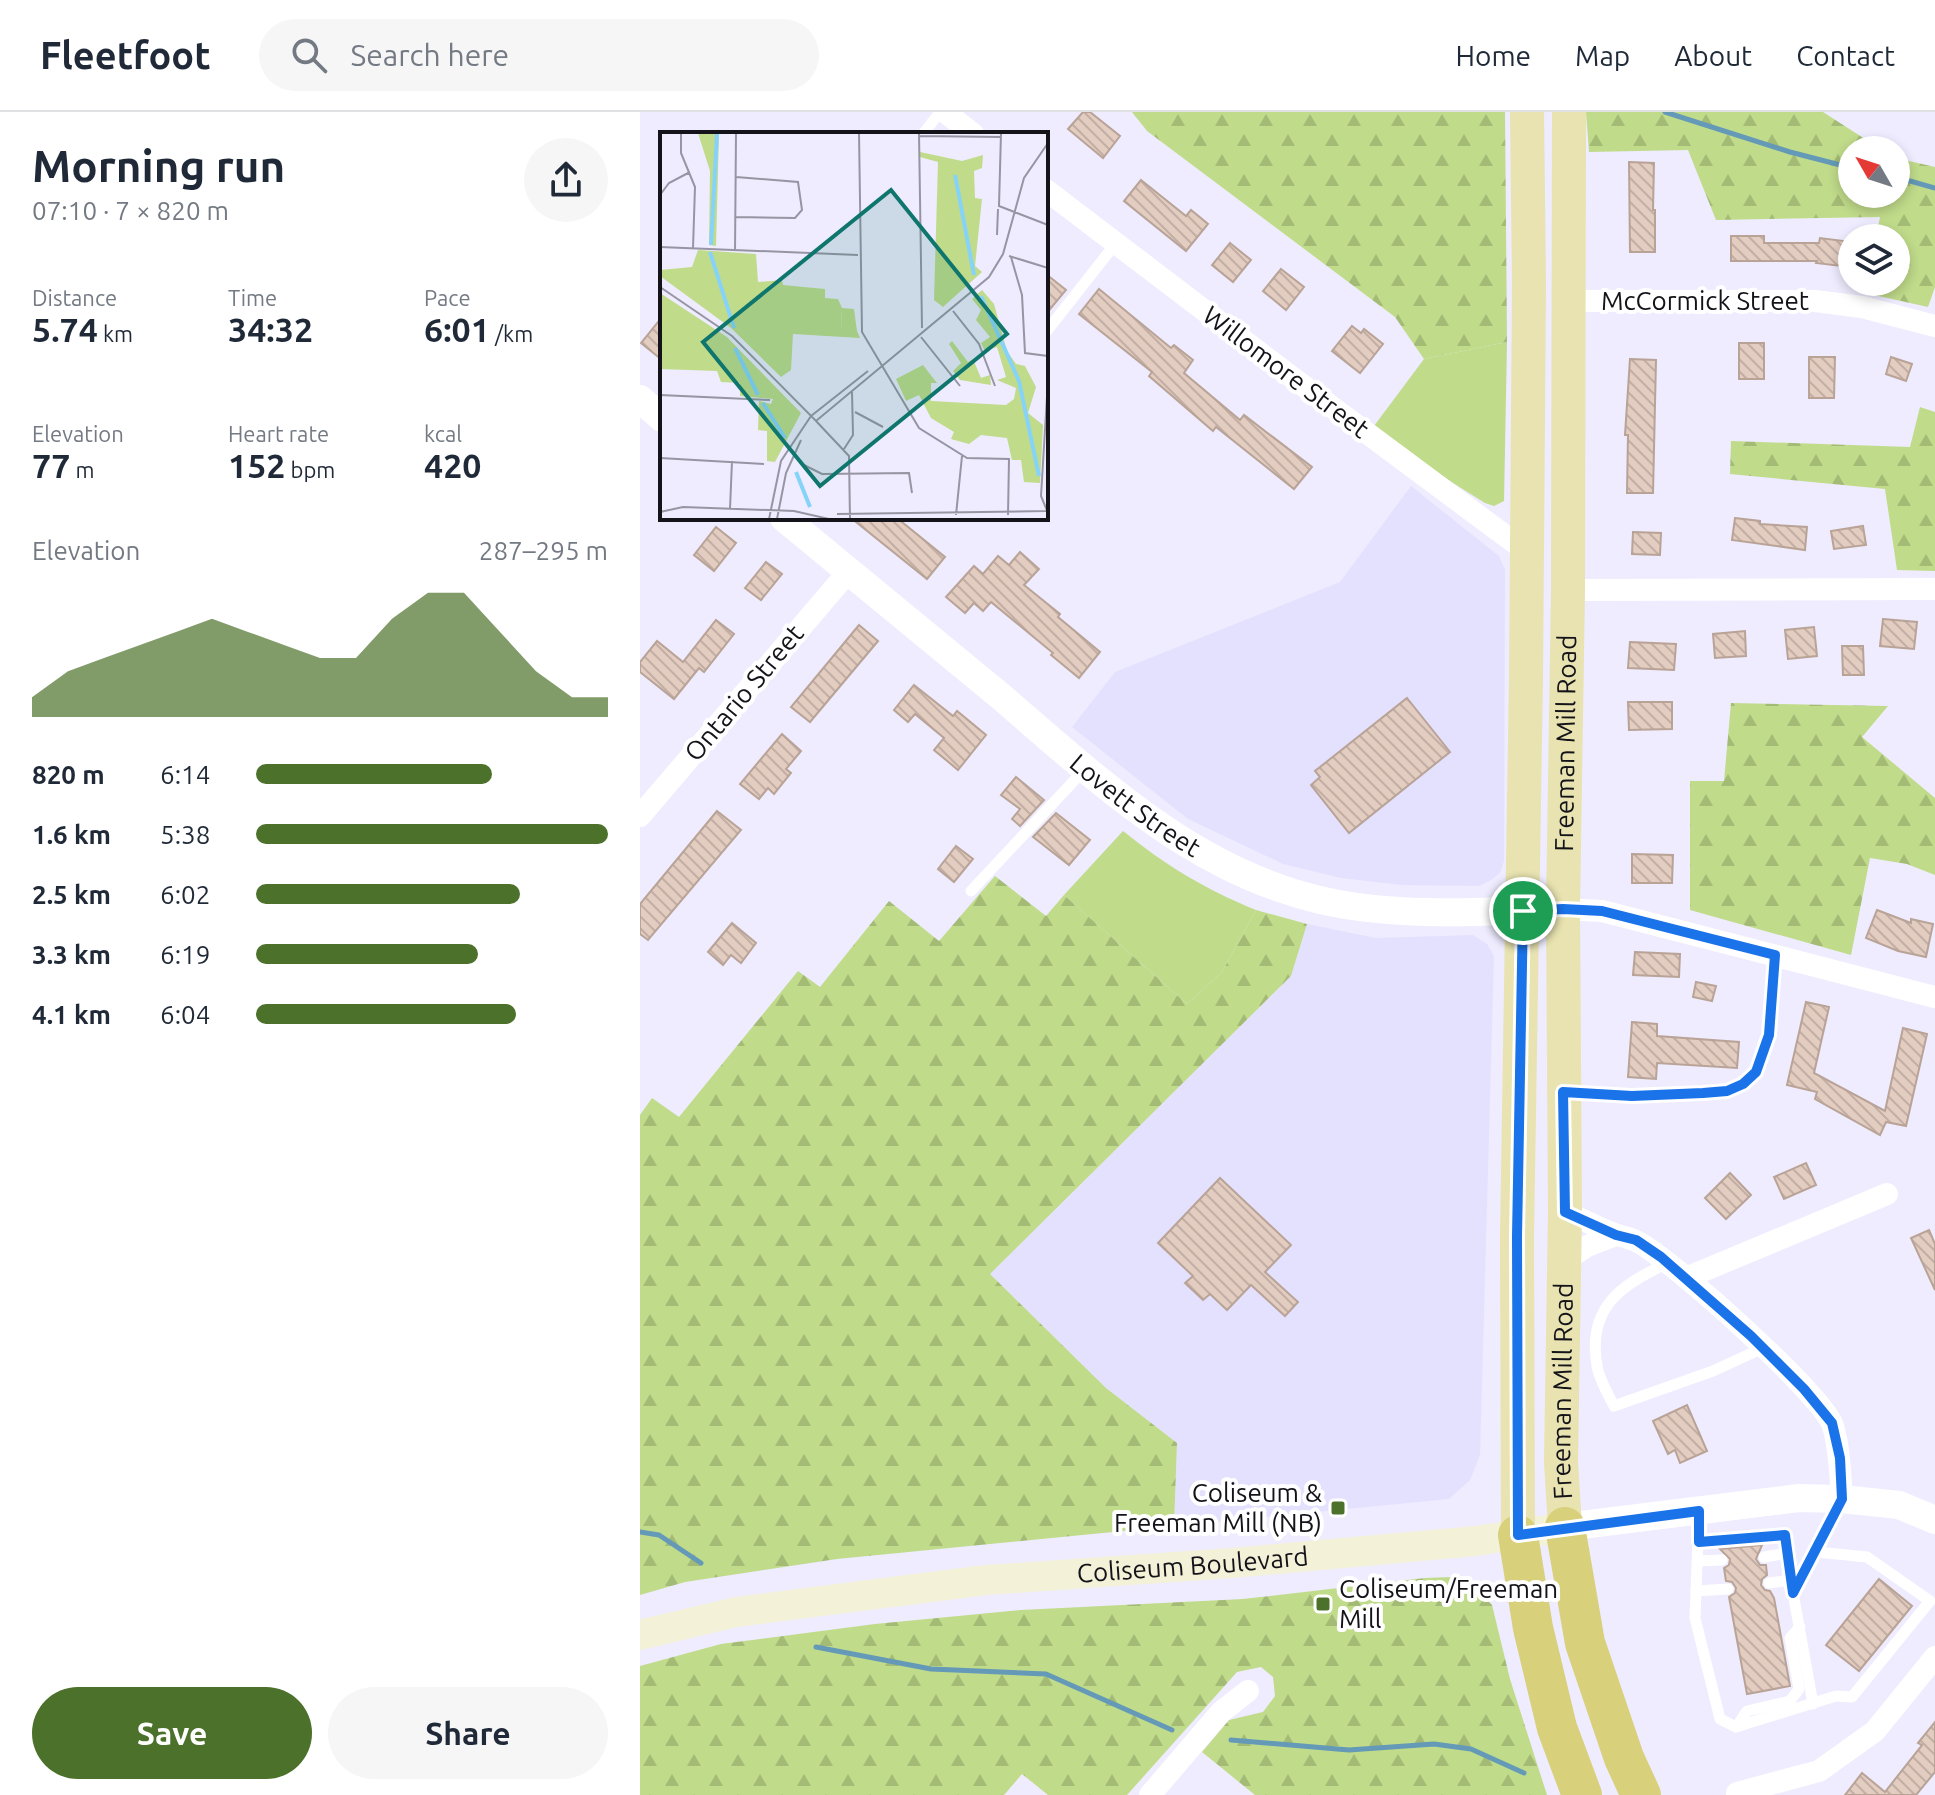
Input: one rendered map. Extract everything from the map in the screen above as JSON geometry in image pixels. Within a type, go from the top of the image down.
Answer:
[{"type":"highway","name":"Freeman Mill Road","points":[[1565,1527],[1585,1643],[1619,1746],[1641,1795]]},
{"type":"highway","name":"Freeman Mill Road","points":[[1518,1535],[1533,1628],[1557,1728],[1582,1795]]},
{"type":"main road","name":"Freeman Mill Road","points":[[1518,1535],[1517,1236],[1527,552],[1527,112]]},
{"type":"main road","name":"Freeman Mill Road","points":[[1565,1527],[1561,1462],[1565,1212],[1563,909],[1568,590],[1569,112]]},
{"type":"main road","name":"Coliseum Boulevard","points":[[640,1635],[736,1612],[986,1580],[1232,1563],[1518,1535],[1565,1527]]},
{"type":"street","points":[[942,112],[970,132]]},
{"type":"street","name":"Willomore Street","points":[[1048,192],[1527,552]]},
{"type":"street","name":"McCormick Street","points":[[1569,301],[1815,301],[1862,307],[1935,326]]},
{"type":"street","points":[[640,399],[660,416]]},
{"type":"street","name":"Lovett Street","points":[[786,520],[1085,769],[1149,819],[1214,861],[1283,890],[1317,900],[1372,908],[1563,909]]},
{"type":"street","name":"Ontario Street","points":[[640,816],[849,571]]},
{"type":"street","points":[[1568,590],[1935,589]]},
{"type":"street","points":[[1563,909],[1602,911],[1935,997]]},
{"type":"street","points":[[1686,1278],[1887,1194]]},
{"type":"street","points":[[1565,1212],[1616,1235],[1636,1240],[1668,1263],[1804,1389],[1832,1423],[1840,1458],[1842,1499]]},
{"type":"street","points":[[1564,1261],[1575,1252],[1616,1235]]},
{"type":"street","name":"Coliseum Boulevard","points":[[1565,1527],[1799,1498],[1899,1505],[1935,1520]]},
{"type":"street","points":[[1737,1793],[1819,1771],[1875,1731],[1935,1657]]},
{"type":"street","points":[[1150,1795],[1221,1712],[1248,1691]]},
{"type":"lane","points":[[925,132],[942,112]]},
{"type":"lane","points":[[1048,329],[1116,243]]},
{"type":"lane","points":[[971,891],[1085,769]]},
{"type":"lane","points":[[1563,1092],[1632,1096],[1703,1093],[1727,1091],[1743,1084],[1756,1072],[1769,1035],[1775,955]]},
{"type":"lane","points":[[1668,1263],[1636,1277],[1610,1300],[1596,1324],[1597,1368],[1614,1406],[1713,1371],[1763,1348]]},
{"type":"lane","points":[[1793,1593],[1842,1499]]},
{"type":"lane","points":[[1699,1511],[1695,1618],[1720,1719],[1736,1727],[1836,1696],[1852,1697],[1930,1601],[1867,1557],[1816,1552]]},
{"type":"lane","points":[[1699,1542],[1785,1535],[1813,1704]]},
{"type":"lane","points":[[1764,1557],[1788,1553]]},
{"type":"lane","points":[[1698,1561],[1722,1560]]},
{"type":"lane","points":[[1769,1583],[1791,1580]]},
{"type":"lane","points":[[1696,1591],[1728,1589]]},
{"type":"lane","points":[[1736,1727],[1747,1711],[1790,1701],[1799,1689],[1790,1638],[1800,1627]]},
{"type":"shaded area","points":[[1411,486],[1499,556],[1505,570],[1504,861],[1500,873],[1491,880],[1479,886],[1401,885],[1341,878],[1283,864],[1188,819],[1072,727],[1115,672],[1340,582]]},
{"type":"shaded area","points":[[1307,924],[1376,938],[1473,935],[1487,944],[1494,956],[1480,1455],[1470,1480],[1449,1499],[1174,1526],[1177,1443],[1106,1388],[990,1274],[1291,976]]},
{"type":"green space","points":[[1132,112],[1505,112],[1507,342],[1424,359],[1395,317],[1147,131]]},
{"type":"green space","points":[[1586,112],[1823,112],[1860,136],[1838,136],[1838,208],[1910,208],[1910,161],[1935,167],[1935,287],[1928,307],[1878,296],[1910,296],[1910,224],[1879,224],[1880,217],[1716,220],[1688,150],[1589,152]]},
{"type":"green space","points":[[1507,342],[1504,501],[1494,506],[1418,461],[1374,426],[1424,359]]},
{"type":"green space","points":[[1920,407],[1935,412],[1935,571],[1897,570],[1885,489],[1730,474],[1731,441],[1910,447]]},
{"type":"green space","points":[[1731,703],[1888,706],[1862,737],[1935,798],[1935,875],[1907,864],[1870,858],[1851,955],[1690,910],[1690,781],[1724,781]]},
{"type":"green space","points":[[1123,831],[1186,876],[1256,910],[1222,972],[1187,1004],[1064,895]]},
{"type":"green space","points":[[995,876],[1046,916],[1064,895],[1187,1004],[1222,972],[1256,910],[1307,924],[1291,976],[990,1274],[1106,1388],[1177,1443],[1174,1526],[837,1559],[685,1582],[640,1595],[640,1115],[652,1098],[679,1117],[798,971],[820,987],[889,901],[939,941]]},
{"type":"green space","points":[[1453,1577],[1477,1589],[1492,1605],[1510,1679],[1547,1795],[1255,1795],[1202,1752],[1229,1720],[1263,1712],[1275,1696],[1273,1677],[1261,1667],[1237,1672],[1127,1795],[1048,1795],[1022,1774],[1004,1795],[640,1795],[640,1666],[721,1644],[875,1624],[1021,1610],[1243,1599]]},
{"type":"building","points":[[1083,112],[1090,112],[1120,136],[1103,158],[1068,129]]},
{"type":"building","points":[[1629,162],[1654,163],[1655,252],[1630,252]]},
{"type":"building","points":[[1141,180],[1186,216],[1191,210],[1208,224],[1186,251],[1124,201]]},
{"type":"building","points":[[1731,236],[1764,236],[1764,243],[1819,243],[1820,238],[1838,240],[1838,266],[1817,261],[1731,261]]},
{"type":"building","points":[[1230,243],[1251,260],[1233,282],[1212,265]]},
{"type":"building","points":[[1281,269],[1304,287],[1286,310],[1263,291]]},
{"type":"building","points":[[1048,276],[1066,290],[1048,312]]},
{"type":"building","points":[[1099,289],[1171,348],[1174,345],[1193,360],[1184,373],[1240,420],[1244,415],[1312,467],[1294,489],[1216,427],[1213,431],[1149,376],[1152,372],[1079,314]]},
{"type":"building","points":[[660,319],[660,358],[641,343]]},
{"type":"building","points":[[1352,326],[1361,333],[1364,329],[1383,344],[1360,373],[1332,351]]},
{"type":"building","points":[[1739,343],[1764,343],[1764,379],[1739,379]]},
{"type":"building","points":[[1809,357],[1835,357],[1834,398],[1809,398]]},
{"type":"building","points":[[1891,357],[1912,364],[1906,381],[1886,374]]},
{"type":"building","points":[[1630,359],[1656,360],[1653,493],[1627,493],[1628,435],[1625,435]]},
{"type":"building","points":[[1735,518],[1760,521],[1760,524],[1807,527],[1805,550],[1732,540]]},
{"type":"building","points":[[853,520],[899,520],[945,557],[927,579]]},
{"type":"building","points":[[1863,526],[1866,545],[1834,549],[1831,531]]},
{"type":"building","points":[[716,527],[736,543],[714,571],[694,555]]},
{"type":"building","points":[[1633,532],[1661,533],[1660,555],[1632,554]]},
{"type":"building","points":[[1020,552],[1039,569],[1024,585],[1100,652],[1079,678],[991,602],[983,611],[974,603],[965,613],[946,597],[974,566],[983,574],[998,556],[1009,565]]},
{"type":"building","points":[[766,562],[782,574],[761,600],[745,588]]},
{"type":"building","points":[[1883,619],[1917,622],[1914,649],[1880,646]]},
{"type":"building","points":[[716,620],[734,634],[704,672],[699,668],[674,699],[640,672],[640,662],[657,641],[683,662]]},
{"type":"building","points":[[859,625],[878,641],[810,722],[791,707]]},
{"type":"building","points":[[1814,627],[1817,656],[1788,659],[1785,630]]},
{"type":"building","points":[[1745,631],[1746,656],[1715,658],[1713,634]]},
{"type":"building","points":[[1630,642],[1676,644],[1674,670],[1628,668]]},
{"type":"building","points":[[1842,646],[1863,646],[1864,675],[1843,675]]},
{"type":"building","points":[[914,685],[953,716],[957,711],[986,735],[958,770],[934,750],[944,738],[915,714],[908,722],[894,710]]},
{"type":"building","points":[[1407,698],[1450,752],[1349,833],[1311,785],[1320,777],[1315,771]]},
{"type":"building","points":[[1628,702],[1672,702],[1672,729],[1629,730]]},
{"type":"building","points":[[782,734],[801,751],[786,769],[791,773],[774,794],[768,788],[759,799],[740,784]]},
{"type":"building","points":[[1016,777],[1044,800],[1020,826],[1012,819],[1020,809],[1001,795]]},
{"type":"building","points":[[717,811],[741,830],[648,940],[640,934],[640,904]]},
{"type":"building","points":[[1056,813],[1090,840],[1069,865],[1033,837]]},
{"type":"building","points":[[956,846],[973,859],[954,882],[938,869]]},
{"type":"building","points":[[1632,854],[1673,855],[1672,883],[1632,883]]},
{"type":"building","points":[[1877,910],[1911,923],[1911,919],[1933,924],[1926,957],[1898,951],[1866,938]]},
{"type":"building","points":[[732,923],[756,943],[741,963],[731,955],[723,965],[708,952]]},
{"type":"building","points":[[1635,952],[1680,954],[1679,977],[1633,975]]},
{"type":"building","points":[[1696,982],[1716,986],[1712,1001],[1693,997]]},
{"type":"building","points":[[1806,1002],[1829,1007],[1814,1073],[1885,1111],[1903,1028],[1927,1034],[1906,1126],[1886,1122],[1880,1135],[1815,1099],[1817,1092],[1787,1085]]},
{"type":"building","points":[[1632,1022],[1657,1024],[1657,1036],[1739,1042],[1737,1068],[1657,1063],[1656,1079],[1628,1077]]},
{"type":"building","points":[[1806,1163],[1816,1185],[1784,1199],[1774,1177]]},
{"type":"building","points":[[1730,1173],[1751,1195],[1726,1219],[1705,1198]]},
{"type":"building","points":[[1220,1178],[1291,1245],[1265,1272],[1298,1302],[1285,1316],[1251,1285],[1227,1310],[1210,1294],[1203,1300],[1185,1283],[1193,1276],[1158,1243]]},
{"type":"building","points":[[1929,1230],[1935,1244],[1935,1290],[1911,1238]]},
{"type":"building","points":[[1687,1405],[1707,1451],[1680,1463],[1675,1450],[1668,1454],[1653,1421]]},
{"type":"building","points":[[1762,1545],[1756,1559],[1760,1565],[1766,1565],[1767,1575],[1761,1585],[1774,1598],[1790,1686],[1747,1694],[1729,1597],[1736,1588],[1732,1582],[1726,1581],[1724,1568],[1729,1565],[1730,1559],[1720,1549]]},
{"type":"building","points":[[1879,1579],[1912,1606],[1859,1671],[1826,1645]]},
{"type":"building","points":[[1935,1722],[1935,1772],[1916,1795],[1845,1795],[1862,1773],[1885,1792],[1922,1745],[1918,1743]]},
{"type":"waterway","points":[[1665,112],[1838,164]]},
{"type":"waterway","points":[[1910,181],[1935,188]]},
{"type":"waterway","points":[[640,1532],[659,1535],[701,1563]]},
{"type":"waterway","points":[[816,1647],[931,1669],[1046,1674],[1172,1730]]},
{"type":"waterway","points":[[1231,1740],[1349,1750],[1434,1744],[1471,1749],[1524,1773]]},
{"type":"place","name":"Coliseum & Freeman Mill (NB)","points":[[1338,1508]]},
{"type":"place","name":"Coliseum/Freeman Mill","points":[[1323,1604]]},
{"type":"route","points":[[1523,911],[1602,911],[1775,955],[1769,1035],[1756,1072],[1743,1084],[1727,1091],[1703,1093],[1632,1096],[1563,1092],[1565,1212],[1616,1235],[1636,1240],[1661,1257],[1751,1336],[1804,1389],[1832,1423],[1840,1458],[1842,1499],[1793,1593],[1785,1535],[1699,1542],[1699,1511],[1518,1535],[1517,1236],[1523,911]]}]
